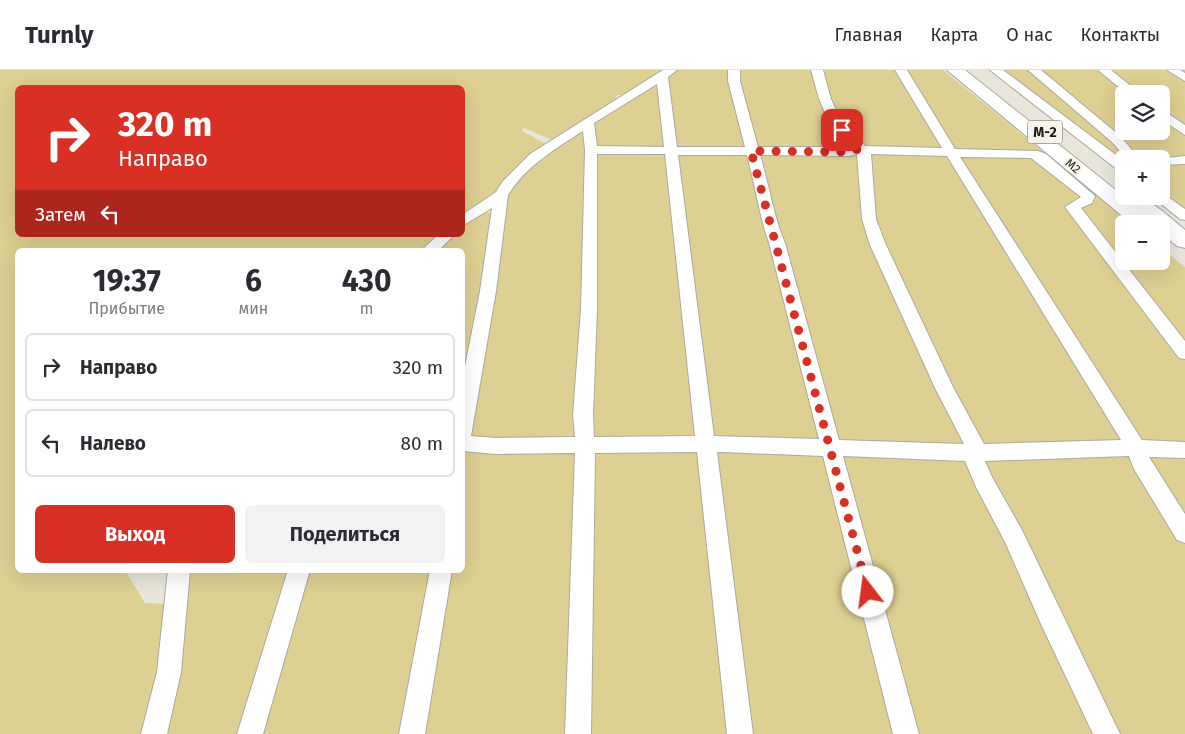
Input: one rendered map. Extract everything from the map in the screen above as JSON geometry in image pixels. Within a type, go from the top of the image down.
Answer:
[{"type":"highway","name":"М2","points":[[955,70],[1134,215]]},
{"type":"highway","name":"М-2","points":[[967,70],[1115,186]]},
{"type":"highway","points":[[1139,205],[1185,241]]},
{"type":"highway","points":[[1170,244],[1185,256]]},
{"type":"street","points":[[734,70],[734,81],[751,151],[832,448],[906,734]]},
{"type":"street","points":[[817,70],[829,110],[842,130],[862,148],[865,160],[869,219],[874,235],[936,371],[974,444],[975,462],[983,481],[1014,537],[1049,616],[1107,734]]},
{"type":"street","points":[[901,70],[1025,273],[1136,448],[1141,463],[1185,533]]},
{"type":"street","points":[[996,70],[1115,160]]},
{"type":"street","points":[[1034,70],[1125,150]]},
{"type":"street","points":[[1104,70],[1123,85]]},
{"type":"street","points":[[1173,70],[1185,78]]},
{"type":"street","points":[[465,220],[501,195],[508,184],[535,157],[666,73],[671,150],[740,734]]},
{"type":"street","points":[[1170,120],[1185,131]]},
{"type":"street","points":[[578,734],[584,442],[589,309],[590,150],[588,122]]},
{"type":"street","points":[[590,150],[849,152],[862,148],[876,151],[1033,154],[1041,157],[1088,196],[1087,200],[1072,207],[1185,353]]},
{"type":"street","points":[[1170,161],[1185,160]]},
{"type":"street","points":[[465,418],[488,291],[501,195]]},
{"type":"street","points":[[1170,204],[1185,216]]},
{"type":"street","points":[[432,248],[445,237]]},
{"type":"street","points":[[465,443],[496,446],[584,442],[974,453],[1136,448],[1185,450]]},
{"type":"street","points":[[154,734],[169,672],[179,573]]},
{"type":"street","points":[[250,734],[298,573]]},
{"type":"street","points":[[412,734],[440,573]]},
{"type":"shaded area","points":[[0,70],[665,70],[629,94],[617,95],[615,99],[619,102],[555,141],[524,128],[522,131],[548,145],[499,191],[465,216],[465,85],[15,85],[15,237],[440,237],[427,248],[15,248],[15,573],[127,573],[145,603],[168,604],[168,643],[145,734],[0,734]]},
{"type":"shaded area","points":[[676,70],[943,70],[1121,215],[1115,215],[1115,270],[1170,270],[1170,255],[1185,267],[1185,734],[158,734],[184,573],[465,573],[465,248],[436,248],[449,237],[465,237],[465,224],[478,213],[501,212],[504,194],[539,156],[623,106]]},
{"type":"shaded area","points":[[998,70],[1185,70],[1185,214],[1170,202],[1170,150],[1115,150],[1115,159]]},
{"type":"route","points":[[842,130],[862,148],[849,152],[751,151],[768,208],[769,223],[777,243],[832,448],[868,592]]}]
